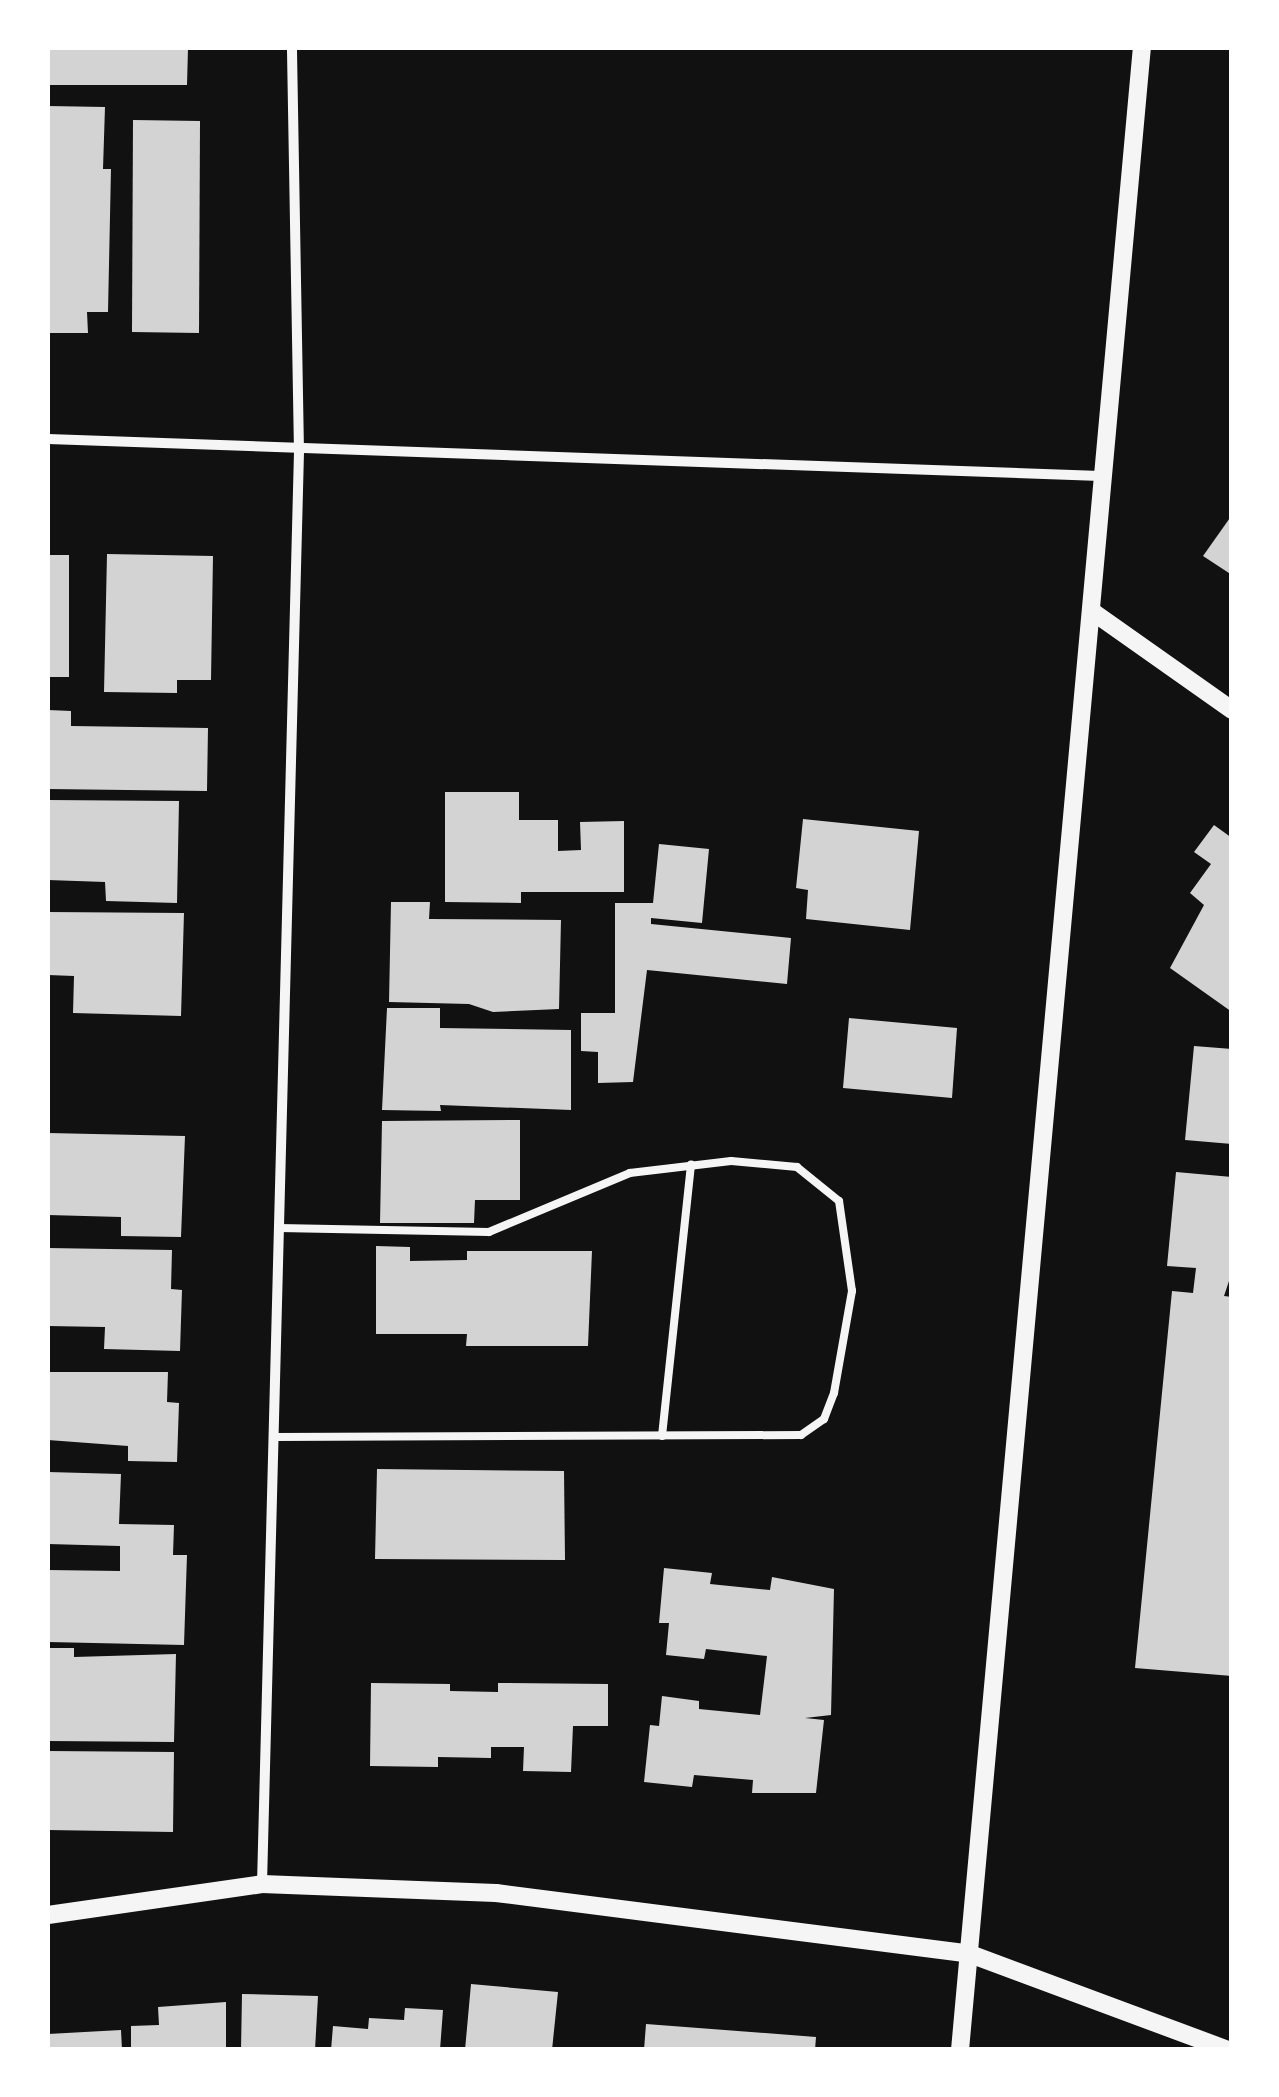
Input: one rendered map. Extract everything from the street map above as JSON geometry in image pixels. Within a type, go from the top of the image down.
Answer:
[{"type":"street","points":[[262,1884],[299,452],[292,48]]},
{"type":"street","points":[[960,2050],[1094,612],[1100,476],[1142,48]]},
{"type":"street","points":[[48,439],[299,452],[1100,476]]},
{"type":"street","points":[[1094,612],[1232,710]]},
{"type":"street","points":[[48,1915],[262,1884],[496,1893],[970,1954],[1228,2050]]},
{"type":"lane","points":[[662,1436],[691,1165]]},
{"type":"lane","points":[[274,1437],[801,1435],[824,1420],[852,1291],[839,1201],[797,1167],[691,1165],[630,1173],[489,1232],[279,1228]]},
{"type":"building","points":[[48,48],[188,48],[187,85],[48,85]]},
{"type":"building","points":[[48,106],[105,107],[103,169],[111,169],[108,312],[87,312],[88,333],[48,333]]},
{"type":"building","points":[[133,120],[200,121],[199,333],[132,332]]},
{"type":"building","points":[[1232,515],[1232,575],[1203,556]]},
{"type":"building","points":[[107,554],[213,556],[211,680],[177,680],[177,693],[104,692]]},
{"type":"building","points":[[48,555],[69,555],[69,677],[48,677]]},
{"type":"building","points":[[48,710],[71,711],[71,726],[208,728],[207,791],[48,789]]},
{"type":"building","points":[[445,792],[519,792],[519,820],[558,820],[558,851],[581,850],[580,822],[624,821],[624,892],[521,892],[521,903],[445,902]]},
{"type":"building","points":[[48,800],[179,801],[177,903],[106,901],[105,882],[48,880]]},
{"type":"building","points":[[803,819],[919,831],[910,930],[806,919],[808,890],[796,888]]},
{"type":"building","points":[[1214,825],[1232,838],[1232,1012],[1170,968],[1204,905],[1190,893],[1211,864],[1194,852]]},
{"type":"building","points":[[659,844],[709,849],[702,923],[651,918],[651,924],[791,938],[787,984],[647,970],[633,1082],[598,1083],[598,1052],[581,1051],[581,1013],[615,1013],[615,903],[653,903]]},
{"type":"building","points":[[391,902],[430,902],[429,919],[561,920],[559,1009],[493,1012],[469,1004],[389,1002]]},
{"type":"building","points":[[48,912],[184,913],[181,1016],[73,1013],[74,976],[48,975]]},
{"type":"building","points":[[387,1008],[440,1008],[440,1028],[571,1030],[571,1110],[440,1105],[441,1111],[382,1110]]},
{"type":"building","points":[[849,1018],[957,1028],[952,1098],[843,1088]]},
{"type":"building","points":[[1194,1046],[1232,1049],[1232,1144],[1185,1140]]},
{"type":"building","points":[[520,1120],[520,1200],[475,1200],[474,1223],[380,1223],[382,1121]]},
{"type":"building","points":[[48,1133],[185,1136],[181,1237],[121,1236],[121,1217],[48,1215]]},
{"type":"building","points":[[1176,1172],[1232,1177],[1232,1272],[1224,1296],[1232,1297],[1232,1676],[1135,1668],[1172,1291],[1193,1293],[1196,1268],[1167,1266]]},
{"type":"building","points":[[376,1246],[410,1247],[410,1261],[467,1260],[467,1251],[592,1251],[588,1346],[466,1346],[467,1334],[376,1334]]},
{"type":"building","points":[[48,1248],[172,1250],[171,1289],[182,1290],[180,1351],[104,1349],[105,1327],[48,1326]]},
{"type":"building","points":[[48,1372],[168,1372],[167,1402],[179,1403],[177,1462],[128,1461],[128,1446],[48,1440]]},
{"type":"building","points":[[377,1469],[564,1471],[565,1560],[375,1559]]},
{"type":"building","points":[[48,1472],[121,1474],[119,1524],[174,1525],[173,1555],[187,1555],[184,1645],[48,1642],[48,1570],[120,1571],[120,1546],[48,1544]]},
{"type":"building","points":[[664,1568],[712,1573],[710,1584],[770,1590],[772,1577],[834,1589],[831,1715],[805,1718],[824,1720],[816,1793],[752,1793],[753,1780],[694,1775],[692,1787],[644,1782],[650,1725],[659,1726],[662,1696],[699,1701],[699,1709],[760,1715],[767,1656],[706,1649],[704,1659],[666,1655],[669,1623],[659,1623]]},
{"type":"building","points":[[48,1648],[74,1648],[74,1657],[176,1654],[174,1742],[48,1741]]},
{"type":"building","points":[[371,1683],[450,1684],[450,1691],[498,1692],[498,1683],[608,1684],[608,1726],[573,1726],[571,1772],[523,1771],[524,1747],[491,1747],[491,1758],[438,1757],[438,1767],[370,1766]]},
{"type":"building","points":[[48,1751],[174,1752],[173,1832],[48,1830]]},
{"type":"building","points":[[471,1984],[558,1992],[552,2050],[465,2050]]},
{"type":"building","points":[[242,1994],[318,1996],[315,2050],[241,2050]]},
{"type":"building","points":[[226,2002],[226,2050],[131,2050],[131,2026],[159,2025],[158,2007]]},
{"type":"building","points":[[405,2008],[443,2010],[440,2050],[331,2050],[333,2026],[368,2029],[369,2018],[404,2020]]},
{"type":"building","points":[[646,2024],[816,2037],[815,2050],[644,2050]]},
{"type":"building","points":[[121,2030],[122,2050],[48,2050],[48,2034]]}]
